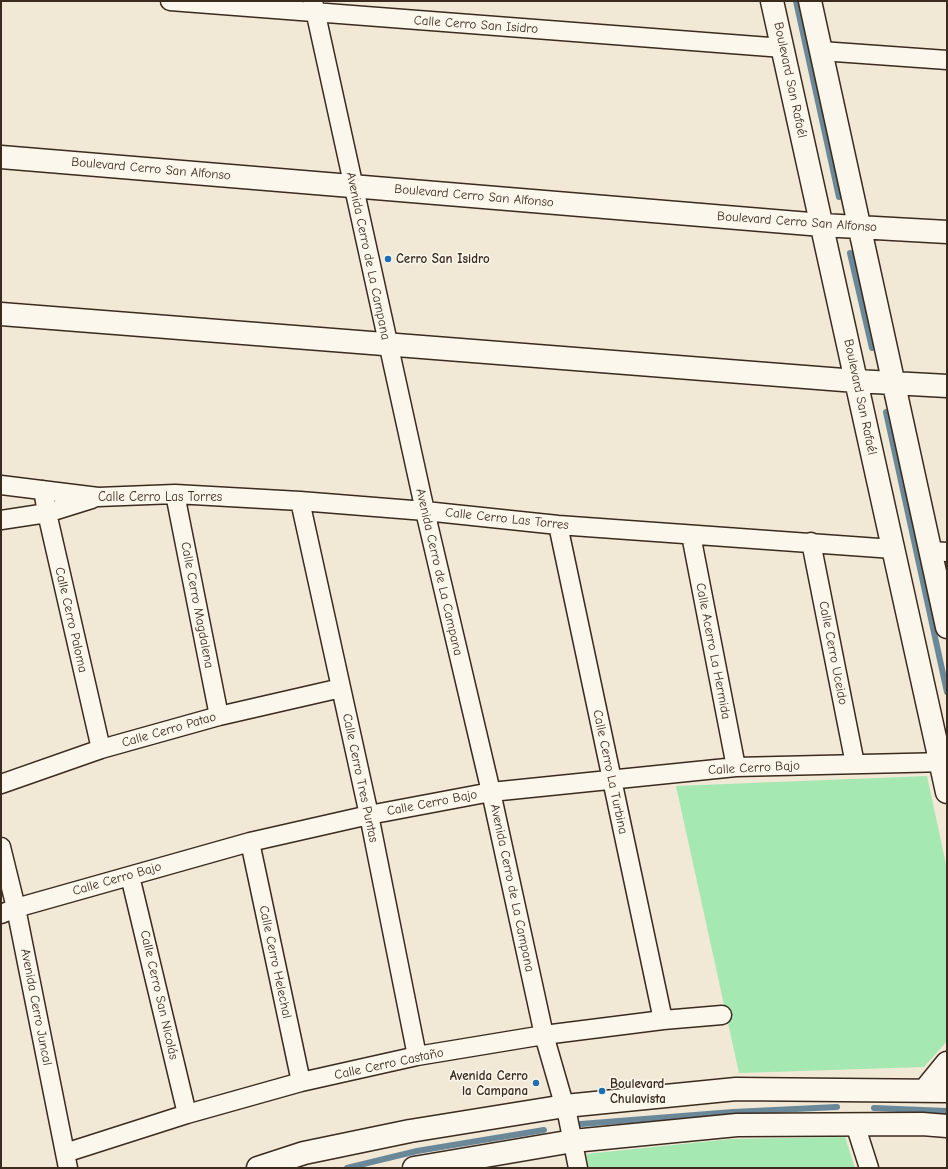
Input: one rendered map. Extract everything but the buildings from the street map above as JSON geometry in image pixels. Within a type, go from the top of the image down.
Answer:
[{"type":"street","name":"Calle Cerro San Isidro","points":[[170,1],[314,7],[783,48]]},
{"type":"street","name":"Boulevard San Rafaél","points":[[772,1],[893,549],[944,762],[947,792]]},
{"type":"street","points":[[810,1],[894,383],[939,551],[947,627]]},
{"type":"street","name":"Avenida Cerro de La Campana","points":[[314,7],[425,510],[491,792],[544,1035],[565,1106],[578,1168]]},
{"type":"street","points":[[821,51],[947,60]]},
{"type":"street","name":"Boulevard Cerro San Alfonso","points":[[1,157],[822,225],[947,232]]},
{"type":"street","points":[[1,314],[856,381],[947,386]]},
{"type":"street","name":"Calle Cerro Las Torres","points":[[1,485],[98,497],[175,494],[300,500],[425,510],[558,525],[893,549]]},
{"type":"street","name":"Calle Cerro Paloma","points":[[44,490],[47,514],[101,749]]},
{"type":"street","name":"Calle Cerro Magdalena","points":[[175,494],[219,716]]},
{"type":"street","points":[[1,520],[47,514],[98,497]]},
{"type":"street","name":"Calle Cerro Tres Puntas","points":[[300,500],[369,815],[418,1056]]},
{"type":"street","name":"Calle Cerro La Turbina","points":[[558,525],[663,1020]]},
{"type":"street","name":"Calle Acerro La Hermida","points":[[691,534],[736,767]]},
{"type":"street","name":"Calle Cerro Uceido","points":[[811,542],[855,764]]},
{"type":"street","name":"Calle Cerro Patao","points":[[1,784],[101,749],[219,716],[341,688]]},
{"type":"street","name":"Calle Cerro Bajo","points":[[9,911],[250,842],[369,815],[491,792],[736,767],[944,762]]},
{"type":"street","name":"Calle Cerro Helechal","points":[[250,842],[301,1082]]},
{"type":"street","name":"Avenida Cerro Juncal","points":[[1,847],[9,911],[66,1161]]},
{"type":"street","name":"Calle Cerro San Nicolás","points":[[130,876],[187,1114]]},
{"type":"street","name":"Calle Cerro Castaño","points":[[66,1161],[187,1114],[301,1082],[418,1056],[544,1035],[663,1020],[722,1015]]},
{"type":"street","points":[[925,1090],[947,1063]]},
{"type":"street","points":[[258,1168],[304,1153],[410,1131],[565,1106],[736,1089],[947,1091]]},
{"type":"street","points":[[855,1089],[855,1124],[869,1168]]},
{"type":"street","points":[[414,1168],[573,1141],[737,1125],[922,1124],[947,1126]]},
{"type":"green space","points":[[927,776],[947,869],[947,1041],[924,1067],[739,1073],[676,786]]},
{"type":"green space","points":[[845,1137],[855,1168],[589,1168],[586,1154],[731,1139]]},
{"type":"waterway","points":[[796,1],[839,197]]},
{"type":"waterway","points":[[850,253],[872,348]]},
{"type":"waterway","points":[[886,412],[947,692]]},
{"type":"waterway","points":[[581,1124],[733,1112],[837,1107]]},
{"type":"waterway","points":[[874,1108],[947,1111]]},
{"type":"waterway","points":[[347,1168],[417,1151],[544,1130]]},
{"type":"place","name":"Cerro San Isidro","points":[[388,259]]},
{"type":"place","name":"Avenida Cerro la Campana","points":[[536,1083]]},
{"type":"place","name":"Boulevard Chulavista","points":[[602,1091]]}]
